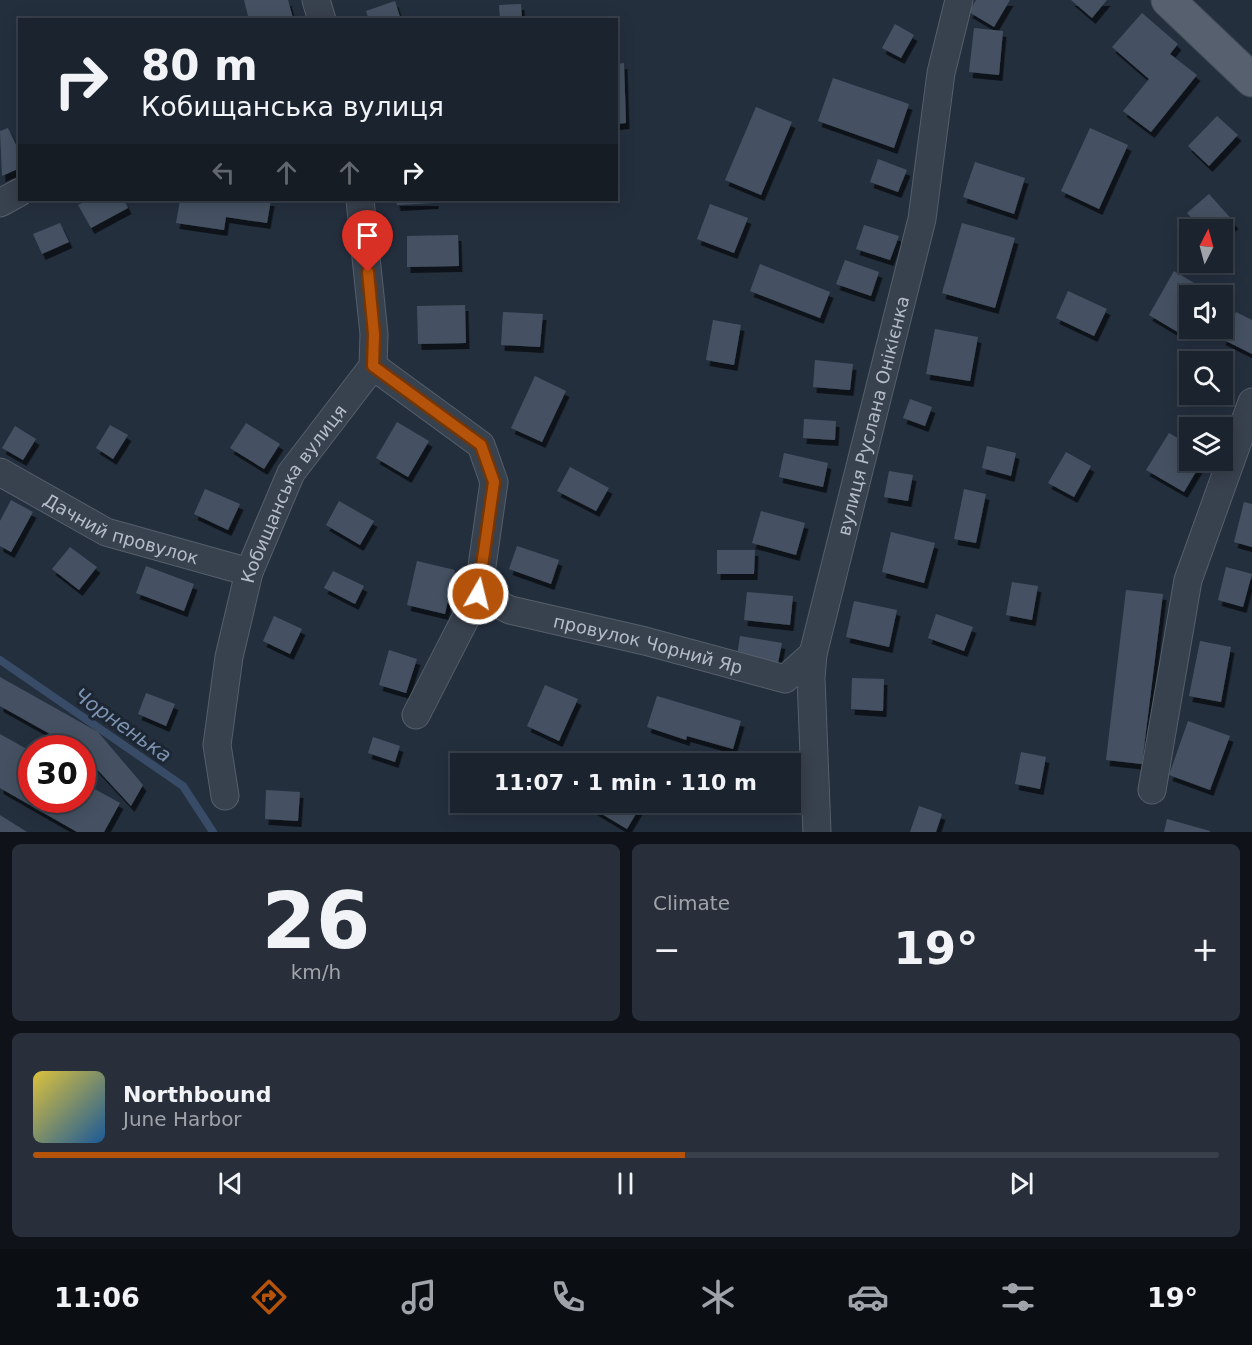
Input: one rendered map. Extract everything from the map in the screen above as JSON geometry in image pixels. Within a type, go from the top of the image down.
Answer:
[{"type":"main road","points":[[1168,0],[1252,80]]},
{"type":"street","points":[[316,0],[321,18]]},
{"type":"street","name":"вулиця Руслана Онікієнка","points":[[817,832],[811,678],[813,654],[922,219],[941,73],[959,0]]},
{"type":"street","points":[[0,203],[18,193]]},
{"type":"street","points":[[360,201],[374,334],[373,366],[481,445],[494,482],[478,594],[416,715]]},
{"type":"street","name":"Кобищанська вулиця","points":[[225,796],[217,745],[229,657],[249,572],[291,472],[373,366]]},
{"type":"street","points":[[1152,790],[1188,580],[1252,402]]},
{"type":"street","name":"Дачний провулок","points":[[0,472],[106,531],[249,572]]},
{"type":"street","name":"провулок Чорний Яр","points":[[478,594],[510,610],[645,641],[785,679],[813,654]]},
{"type":"building","points":[[244,0],[288,0],[293,18],[248,18]]},
{"type":"building","points":[[976,0],[1010,0],[994,27],[969,12]]},
{"type":"building","points":[[1071,0],[1107,0],[1092,18]]},
{"type":"building","points":[[395,1],[400,18],[368,18],[366,11]]},
{"type":"building","points":[[521,4],[522,18],[500,18],[499,5]]},
{"type":"building","points":[[1142,13],[1178,44],[1170,54],[1197,75],[1151,132],[1123,111],[1149,79],[1112,47]]},
{"type":"building","points":[[895,24],[914,35],[901,58],[882,48]]},
{"type":"building","points":[[974,28],[1003,31],[999,75],[969,72]]},
{"type":"building","points":[[624,63],[626,123],[618,124],[618,64]]},
{"type":"building","points":[[833,78],[909,104],[894,148],[818,121]]},
{"type":"building","points":[[756,107],[792,122],[761,195],[725,180]]},
{"type":"building","points":[[1217,116],[1238,135],[1209,166],[1188,146]]},
{"type":"building","points":[[8,128],[18,149],[18,169],[2,176],[0,131]]},
{"type":"building","points":[[1090,128],[1128,145],[1099,209],[1061,191]]},
{"type":"building","points":[[878,159],[907,170],[898,192],[870,182]]},
{"type":"building","points":[[975,162],[1025,178],[1014,214],[963,197]]},
{"type":"building","points":[[1209,194],[1231,219],[1192,219],[1187,213]]},
{"type":"building","points":[[86,201],[124,201],[128,208],[91,228],[78,205]]},
{"type":"building","points":[[180,201],[271,201],[267,223],[226,217],[224,230],[176,223]]},
{"type":"building","points":[[396,201],[435,201],[435,203],[397,205]]},
{"type":"building","points":[[710,204],[748,218],[734,253],[697,239]]},
{"type":"building","points":[[60,223],[69,242],[42,254],[33,234]]},
{"type":"building","points":[[962,223],[1015,238],[995,308],[942,293]]},
{"type":"building","points":[[864,225],[899,236],[890,260],[856,249]]},
{"type":"building","points":[[458,235],[459,266],[407,267],[407,236]]},
{"type":"building","points":[[845,260],[879,272],[871,296],[836,284]]},
{"type":"building","points":[[760,264],[830,292],[820,318],[750,291]]},
{"type":"building","points":[[1174,271],[1198,285],[1179,285],[1179,333],[1149,315]]},
{"type":"building","points":[[1068,291],[1107,309],[1094,336],[1056,318]]},
{"type":"building","points":[[465,305],[466,343],[418,344],[417,306]]},
{"type":"building","points":[[503,312],[543,314],[540,347],[501,345]]},
{"type":"building","points":[[1236,312],[1252,320],[1252,354],[1222,339],[1233,339],[1233,318]]},
{"type":"building","points":[[713,320],[741,325],[734,365],[706,360]]},
{"type":"building","points":[[935,329],[978,337],[970,381],[926,374]]},
{"type":"building","points":[[815,360],[853,364],[850,390],[813,387]]},
{"type":"building","points":[[535,376],[566,391],[542,442],[511,428]]},
{"type":"building","points":[[910,399],[932,407],[925,426],[903,418]]},
{"type":"building","points":[[804,419],[836,421],[835,440],[803,438]]},
{"type":"building","points":[[397,422],[429,441],[408,477],[376,458]]},
{"type":"building","points":[[246,423],[280,444],[264,469],[230,448]]},
{"type":"building","points":[[110,425],[128,435],[113,459],[96,448]]},
{"type":"building","points":[[15,426],[36,439],[23,460],[2,448]]},
{"type":"building","points":[[1169,433],[1179,439],[1179,471],[1196,471],[1184,492],[1146,470]]},
{"type":"building","points":[[987,446],[1016,453],[1011,476],[982,468]]},
{"type":"building","points":[[1066,452],[1091,466],[1074,497],[1048,483]]},
{"type":"building","points":[[784,453],[828,463],[823,487],[779,477]]},
{"type":"building","points":[[570,467],[609,488],[596,511],[557,491]]},
{"type":"building","points":[[889,471],[913,475],[908,501],[884,497]]},
{"type":"building","points":[[205,489],[240,504],[228,530],[194,514]]},
{"type":"building","points":[[964,489],[986,494],[976,543],[954,539]]},
{"type":"building","points":[[11,500],[33,512],[11,552],[0,546],[0,521]]},
{"type":"building","points":[[339,501],[374,521],[360,545],[326,525]]},
{"type":"building","points":[[1244,502],[1252,504],[1252,547],[1234,542]]},
{"type":"building","points":[[761,511],[805,523],[796,555],[752,543]]},
{"type":"building","points":[[891,532],[935,543],[924,583],[882,572]]},
{"type":"building","points":[[517,546],[559,560],[551,584],[509,569]]},
{"type":"building","points":[[70,547],[97,567],[79,590],[52,569]]},
{"type":"building","points":[[717,550],[755,550],[754,574],[717,574]]},
{"type":"building","points":[[417,561],[455,570],[445,614],[407,605]]},
{"type":"building","points":[[146,566],[194,584],[184,611],[136,593]]},
{"type":"building","points":[[1226,567],[1252,574],[1243,607],[1218,600]]},
{"type":"building","points":[[333,571],[364,586],[355,604],[324,588]]},
{"type":"building","points":[[1012,582],[1038,586],[1032,620],[1006,615]]},
{"type":"building","points":[[1126,590],[1163,594],[1142,764],[1106,760]]},
{"type":"building","points":[[747,592],[793,596],[790,625],[744,620]]},
{"type":"building","points":[[854,601],[897,610],[889,647],[846,637]]},
{"type":"building","points":[[936,614],[973,627],[964,651],[928,638]]},
{"type":"building","points":[[274,616],[302,629],[290,654],[263,641]]},
{"type":"building","points":[[740,636],[782,643],[778,663],[737,656]]},
{"type":"building","points":[[1200,641],[1231,647],[1221,702],[1189,696]]},
{"type":"building","points":[[389,650],[417,659],[406,693],[379,685]]},
{"type":"building","points":[[0,677],[98,732],[143,785],[131,806],[96,768],[96,735],[52,735],[0,706]]},
{"type":"building","points":[[852,678],[884,679],[883,711],[851,709]]},
{"type":"building","points":[[545,685],[578,699],[559,741],[527,726]]},
{"type":"building","points":[[146,693],[175,704],[166,726],[138,714]]},
{"type":"building","points":[[657,696],[741,721],[733,749],[687,736],[686,740],[647,727]]},
{"type":"building","points":[[1188,721],[1230,736],[1210,790],[1169,775]]},
{"type":"building","points":[[0,734],[18,744],[18,798],[0,788]]},
{"type":"building","points":[[373,737],[400,746],[395,762],[368,753]]},
{"type":"building","points":[[1021,752],[1046,757],[1040,789],[1015,784]]},
{"type":"building","points":[[96,790],[120,803],[104,832],[77,832],[44,813],[96,813]]},
{"type":"building","points":[[266,790],[300,792],[298,821],[265,819]]},
{"type":"building","points":[[919,806],[942,814],[936,832],[910,832]]},
{"type":"building","points":[[600,813],[636,813],[627,829]]},
{"type":"building","points":[[0,815],[27,832],[0,832]]},
{"type":"building","points":[[1167,819],[1210,831],[1210,832],[1164,832]]},
{"type":"waterway","name":"Чорненька","points":[[0,660],[183,786],[213,832]]},
{"type":"route","points":[[368,272],[374,334],[373,366],[481,445],[494,482],[478,594]]}]
